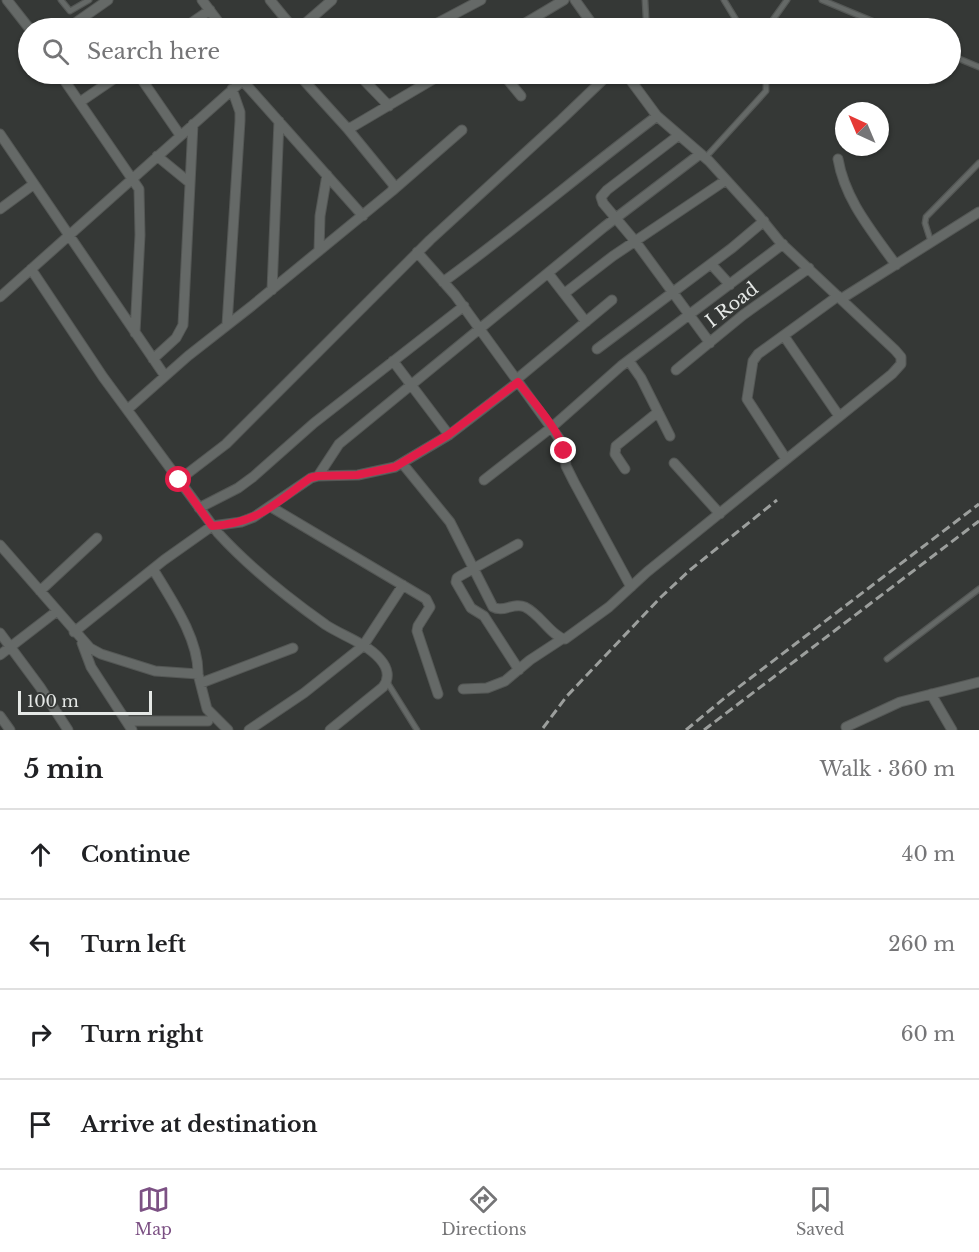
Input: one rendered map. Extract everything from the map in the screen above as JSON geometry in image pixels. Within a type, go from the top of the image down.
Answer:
[{"type":"street","points":[[0,5],[7,0],[21,18]]},
{"type":"street","points":[[82,18],[108,0]]},
{"type":"street","points":[[202,0],[216,18]]},
{"type":"street","points":[[312,18],[331,0]]},
{"type":"street","points":[[447,18],[481,0]]},
{"type":"street","points":[[534,18],[564,0]]},
{"type":"street","points":[[575,0],[588,18]]},
{"type":"street","points":[[274,1],[286,18]]},
{"type":"street","points":[[198,18],[210,10]]},
{"type":"street","points":[[67,84],[139,189],[140,235],[135,333]]},
{"type":"street","points":[[80,102],[106,84]]},
{"type":"street","points":[[145,84],[180,135]]},
{"type":"street","points":[[0,297],[238,84]]},
{"type":"street","points":[[251,84],[279,122],[363,216]]},
{"type":"street","points":[[307,84],[392,183],[394,186],[392,191]]},
{"type":"street","points":[[367,84],[388,106]]},
{"type":"street","points":[[347,128],[425,84]]},
{"type":"street","points":[[511,84],[521,96]]},
{"type":"street","points":[[179,480],[226,444],[417,252],[598,84]]},
{"type":"street","points":[[463,689],[492,686],[510,679],[562,639],[569,638],[892,374],[901,364],[902,360],[895,350],[783,244],[703,156],[657,116],[633,84]]},
{"type":"street","points":[[228,325],[240,121],[240,112],[232,89]]},
{"type":"street","points":[[443,282],[657,116]]},
{"type":"street","points":[[272,290],[279,122]]},
{"type":"street","points":[[153,358],[176,338],[183,325],[193,124]]},
{"type":"street","points":[[128,409],[165,376],[363,216],[462,130]]},
{"type":"street","points":[[0,134],[165,376]]},
{"type":"street","points":[[679,135],[602,194],[603,203],[635,241],[710,343]]},
{"type":"street","points":[[157,156],[190,183]]},
{"type":"street","points":[[318,476],[339,444],[616,219],[703,156]]},
{"type":"street","points":[[838,159],[850,198],[896,265]]},
{"type":"street","points":[[319,251],[320,216],[327,175]]},
{"type":"street","points":[[565,293],[635,241],[726,180]]},
{"type":"street","points":[[0,208],[34,184]]},
{"type":"street","points":[[786,459],[747,399],[754,358],[840,298],[979,212]]},
{"type":"street","points":[[597,349],[711,264],[764,221]]},
{"type":"street","points":[[484,480],[552,427],[628,361],[783,244]]},
{"type":"street","points":[[417,252],[464,306],[552,427],[564,447],[565,462],[573,482],[631,587]]},
{"type":"street","points":[[711,264],[730,285]]},
{"type":"street","name":"I Road","points":[[676,370],[743,315],[809,268]]},
{"type":"street","points":[[31,269],[103,377],[212,526],[234,551],[303,608],[380,658],[388,675],[387,682],[330,730]]},
{"type":"street","points":[[548,273],[586,321]]},
{"type":"street","points":[[74,632],[212,526],[241,522],[254,517],[310,478],[357,475],[385,470],[402,463],[448,435],[517,381],[612,300]]},
{"type":"street","points":[[199,508],[253,477],[282,454],[314,423],[464,306]]},
{"type":"street","points":[[784,336],[839,416]]},
{"type":"street","points":[[393,361],[448,435]]},
{"type":"street","points":[[628,361],[641,378],[670,436]]},
{"type":"street","points":[[625,469],[615,453],[616,446],[658,412]]},
{"type":"street","points":[[402,463],[446,515],[495,609],[516,606],[526,608],[562,639]]},
{"type":"street","points":[[674,463],[720,514]]},
{"type":"street","points":[[271,507],[429,602],[430,607],[417,631],[438,694]]},
{"type":"street","points":[[40,591],[97,538]]},
{"type":"street","points":[[0,544],[81,641],[90,648],[133,665],[172,674],[188,672],[199,679]]},
{"type":"street","points":[[519,544],[460,576],[456,582],[471,608],[484,616],[519,670]]},
{"type":"street","points":[[153,570],[174,604],[196,651],[208,721]]},
{"type":"street","points":[[249,730],[304,693],[363,646],[403,585]]},
{"type":"street","points":[[0,655],[57,611]]},
{"type":"street","points":[[0,633],[68,730]]},
{"type":"street","points":[[81,641],[92,667],[130,726],[208,721],[228,730]]},
{"type":"street","points":[[199,679],[294,648]]},
{"type":"street","points":[[846,727],[900,702],[979,682]]},
{"type":"street","points":[[931,694],[952,730]]},
{"type":"street","points":[[0,716],[10,730]]},
{"type":"lane","points":[[61,0],[70,11],[89,0]]},
{"type":"lane","points":[[645,0],[646,18]]},
{"type":"lane","points":[[724,0],[735,18]]},
{"type":"lane","points":[[774,18],[787,0]]},
{"type":"lane","points":[[822,0],[865,18]]},
{"type":"lane","points":[[961,59],[979,67]]},
{"type":"lane","points":[[703,156],[766,91],[766,84]]},
{"type":"lane","points":[[931,242],[925,223],[926,217],[979,163]]},
{"type":"lane","points":[[886,659],[979,589]]},
{"type":"lane","points":[[387,682],[417,730]]},
{"type":"railway","points":[[543,728],[567,696],[661,597],[690,570],[777,500]]},
{"type":"railway","points":[[686,730],[727,696],[979,504]]},
{"type":"railway","points":[[704,730],[979,521]]},
{"type":"route","points":[[179,480],[212,526],[241,522],[271,507],[310,478],[357,475],[385,470],[407,461],[448,435],[518,382],[545,417],[561,441],[564,451]]}]
